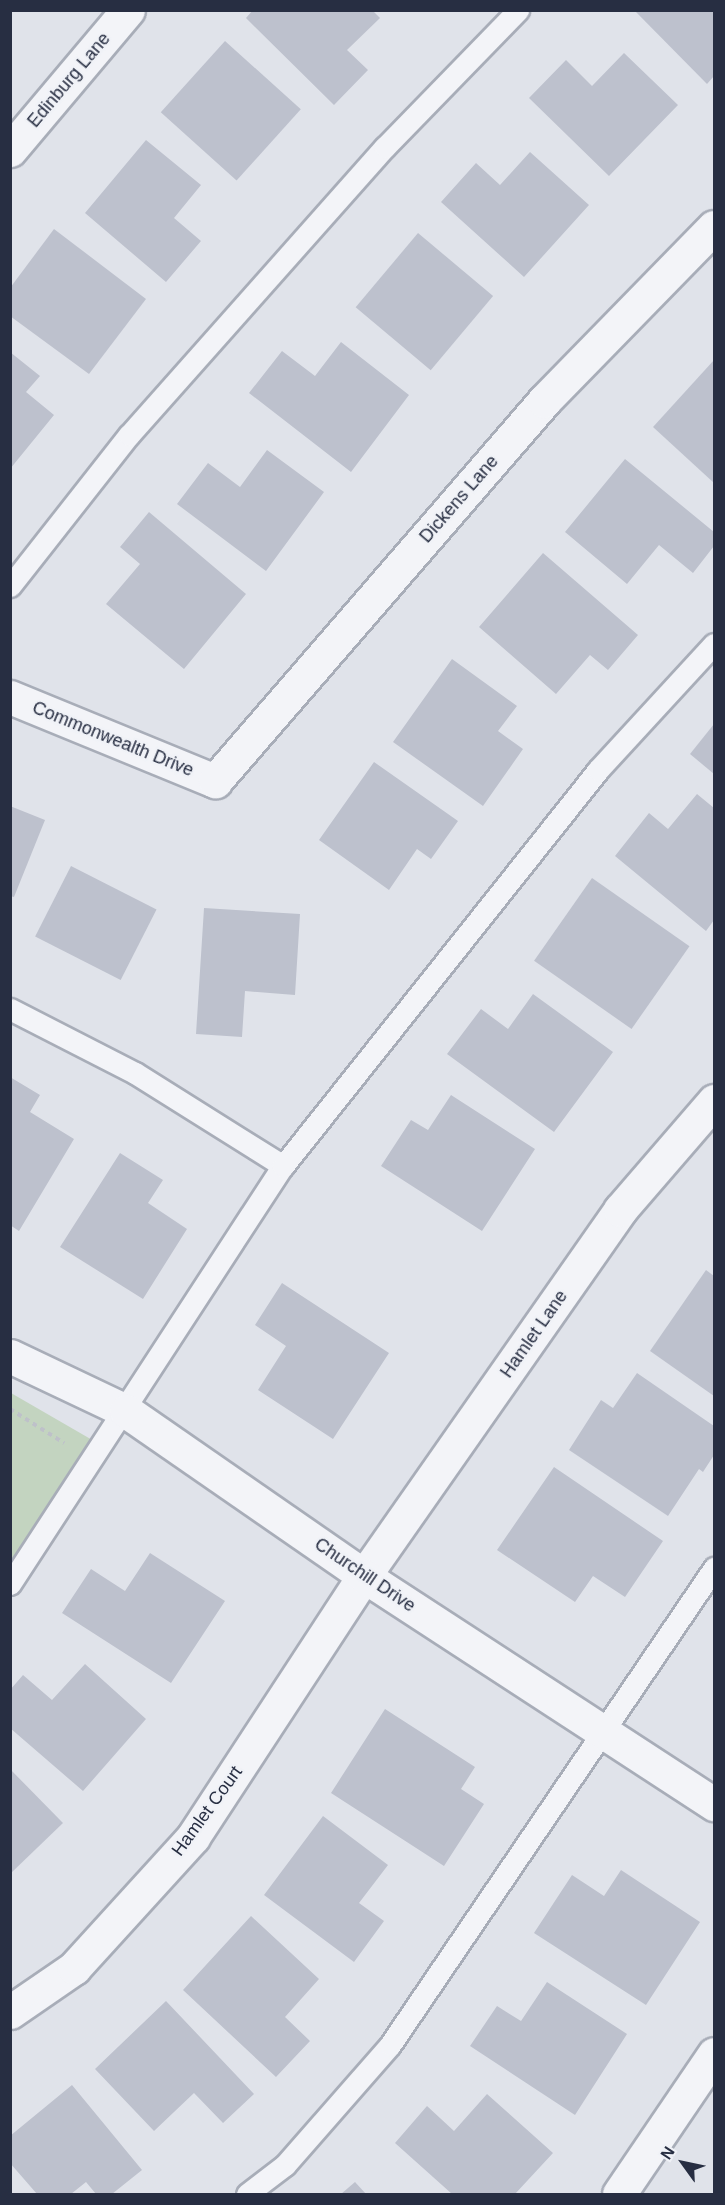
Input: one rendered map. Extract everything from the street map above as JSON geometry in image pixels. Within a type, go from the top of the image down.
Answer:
[{"type":"street","name":"Edinburg Lane","points":[[10,150],[128,10]]},
{"type":"street","name":"Dickens Lane","points":[[215,781],[544,401],[714,227]]},
{"type":"street","name":"Commonwealth Drive","points":[[10,697],[215,781]]},
{"type":"street","name":"Hamlet Lane","points":[[364,1576],[620,1210],[714,1101]]},
{"type":"street","name":"Churchill Drive","points":[[10,1356],[126,1411],[364,1576],[714,1804]]},
{"type":"street","name":"Hamlet Court","points":[[10,2012],[74,1968],[193,1837],[364,1576]]},
{"type":"street","points":[[619,2194],[714,2054]]},
{"type":"lane","points":[[10,586],[129,435],[385,147],[518,10]]},
{"type":"lane","points":[[10,1584],[126,1411],[284,1166],[598,770],[714,645]]},
{"type":"lane","points":[[10,1009],[135,1073],[284,1166]]},
{"type":"lane","points":[[247,2194],[285,2165],[390,2045],[540,1828],[601,1731],[714,1568]]},
{"type":"path","points":[[10,1409],[92,1462]]},
{"type":"green space","points":[[11,1393],[94,1441],[11,1563]]},
{"type":"building","points":[[253,10],[372,10],[380,18],[347,50],[368,70],[334,105],[246,18]]},
{"type":"building","points":[[634,10],[714,10],[714,76],[707,84]]},
{"type":"building","points":[[225,41],[301,109],[237,181],[161,112]]},
{"type":"building","points":[[624,53],[678,105],[609,176],[529,98],[566,60],[592,86]]},
{"type":"building","points":[[146,140],[201,185],[174,218],[201,241],[166,282],[85,213]]},
{"type":"building","points":[[530,152],[589,205],[524,277],[441,202],[476,163],[500,185]]},
{"type":"building","points":[[54,229],[146,299],[89,374],[10,316],[10,288]]},
{"type":"building","points":[[418,233],[493,296],[431,370],[356,307]]},
{"type":"building","points":[[341,342],[409,395],[351,472],[249,393],[282,351],[315,376]]},
{"type":"building","points":[[10,352],[40,376],[26,392],[54,415],[10,469]]},
{"type":"building","points":[[714,360],[714,483],[653,427]]},
{"type":"building","points":[[267,450],[324,492],[266,571],[177,504],[208,463],[240,487]]},
{"type":"building","points":[[625,459],[714,532],[714,546],[693,573],[659,545],[627,584],[565,532]]},
{"type":"building","points":[[149,512],[246,594],[184,669],[106,604],[140,564],[120,547]]},
{"type":"building","points":[[543,553],[638,635],[608,670],[590,655],[556,694],[479,627]]},
{"type":"building","points":[[452,659],[517,706],[498,731],[523,749],[483,806],[393,742]]},
{"type":"building","points":[[714,724],[714,774],[690,754]]},
{"type":"building","points":[[374,762],[458,821],[431,859],[417,849],[389,890],[319,840]]},
{"type":"building","points":[[697,794],[714,808],[714,920],[706,931],[615,856],[649,813],[668,829]]},
{"type":"building","points":[[10,806],[45,820],[14,897],[10,896]]},
{"type":"building","points":[[71,866],[157,910],[121,980],[35,936]]},
{"type":"building","points":[[592,878],[689,946],[632,1029],[534,961]]},
{"type":"building","points":[[204,908],[300,914],[295,995],[245,991],[242,1037],[196,1034]]},
{"type":"building","points":[[533,994],[613,1052],[554,1132],[447,1054],[481,1009],[508,1029]]},
{"type":"building","points":[[10,1077],[40,1095],[30,1112],[74,1139],[19,1231],[10,1225]]},
{"type":"building","points":[[451,1095],[535,1149],[482,1231],[381,1166],[411,1120],[428,1130]]},
{"type":"building","points":[[120,1153],[163,1180],[148,1203],[187,1229],[143,1299],[60,1247]]},
{"type":"building","points":[[706,1270],[714,1276],[714,1396],[650,1351]]},
{"type":"building","points":[[282,1283],[389,1353],[333,1439],[258,1390],[286,1346],[255,1325]]},
{"type":"building","points":[[637,1373],[714,1426],[714,1455],[703,1472],[699,1469],[668,1516],[569,1450],[601,1400],[613,1408]]},
{"type":"building","points":[[554,1467],[663,1541],[625,1597],[593,1576],[575,1602],[497,1550]]},
{"type":"building","points":[[150,1553],[225,1601],[171,1683],[62,1613],[91,1569],[125,1591]]},
{"type":"building","points":[[85,1664],[146,1719],[83,1791],[10,1728],[10,1690],[23,1675],[52,1700]]},
{"type":"building","points":[[385,1709],[475,1767],[461,1789],[484,1804],[444,1866],[331,1793]]},
{"type":"building","points":[[10,1769],[63,1823],[10,1874]]},
{"type":"building","points":[[323,1816],[388,1865],[359,1903],[384,1921],[354,1962],[264,1895]]},
{"type":"building","points":[[621,1870],[700,1922],[646,2005],[534,1933],[572,1875],[604,1896]]},
{"type":"building","points":[[251,1916],[319,1979],[285,2017],[310,2041],[276,2077],[183,1990]]},
{"type":"building","points":[[547,1982],[627,2034],[575,2115],[470,2046],[497,2006],[521,2021]]},
{"type":"building","points":[[166,2001],[254,2094],[223,2123],[194,2093],[154,2131],[95,2069]]},
{"type":"building","points":[[72,2085],[142,2170],[112,2194],[96,2194],[86,2182],[71,2194],[37,2194],[10,2163],[10,2136]]},
{"type":"building","points":[[487,2094],[553,2153],[515,2194],[452,2194],[395,2143],[427,2106],[454,2131]]},
{"type":"building","points":[[355,2182],[366,2194],[341,2194]]}]
